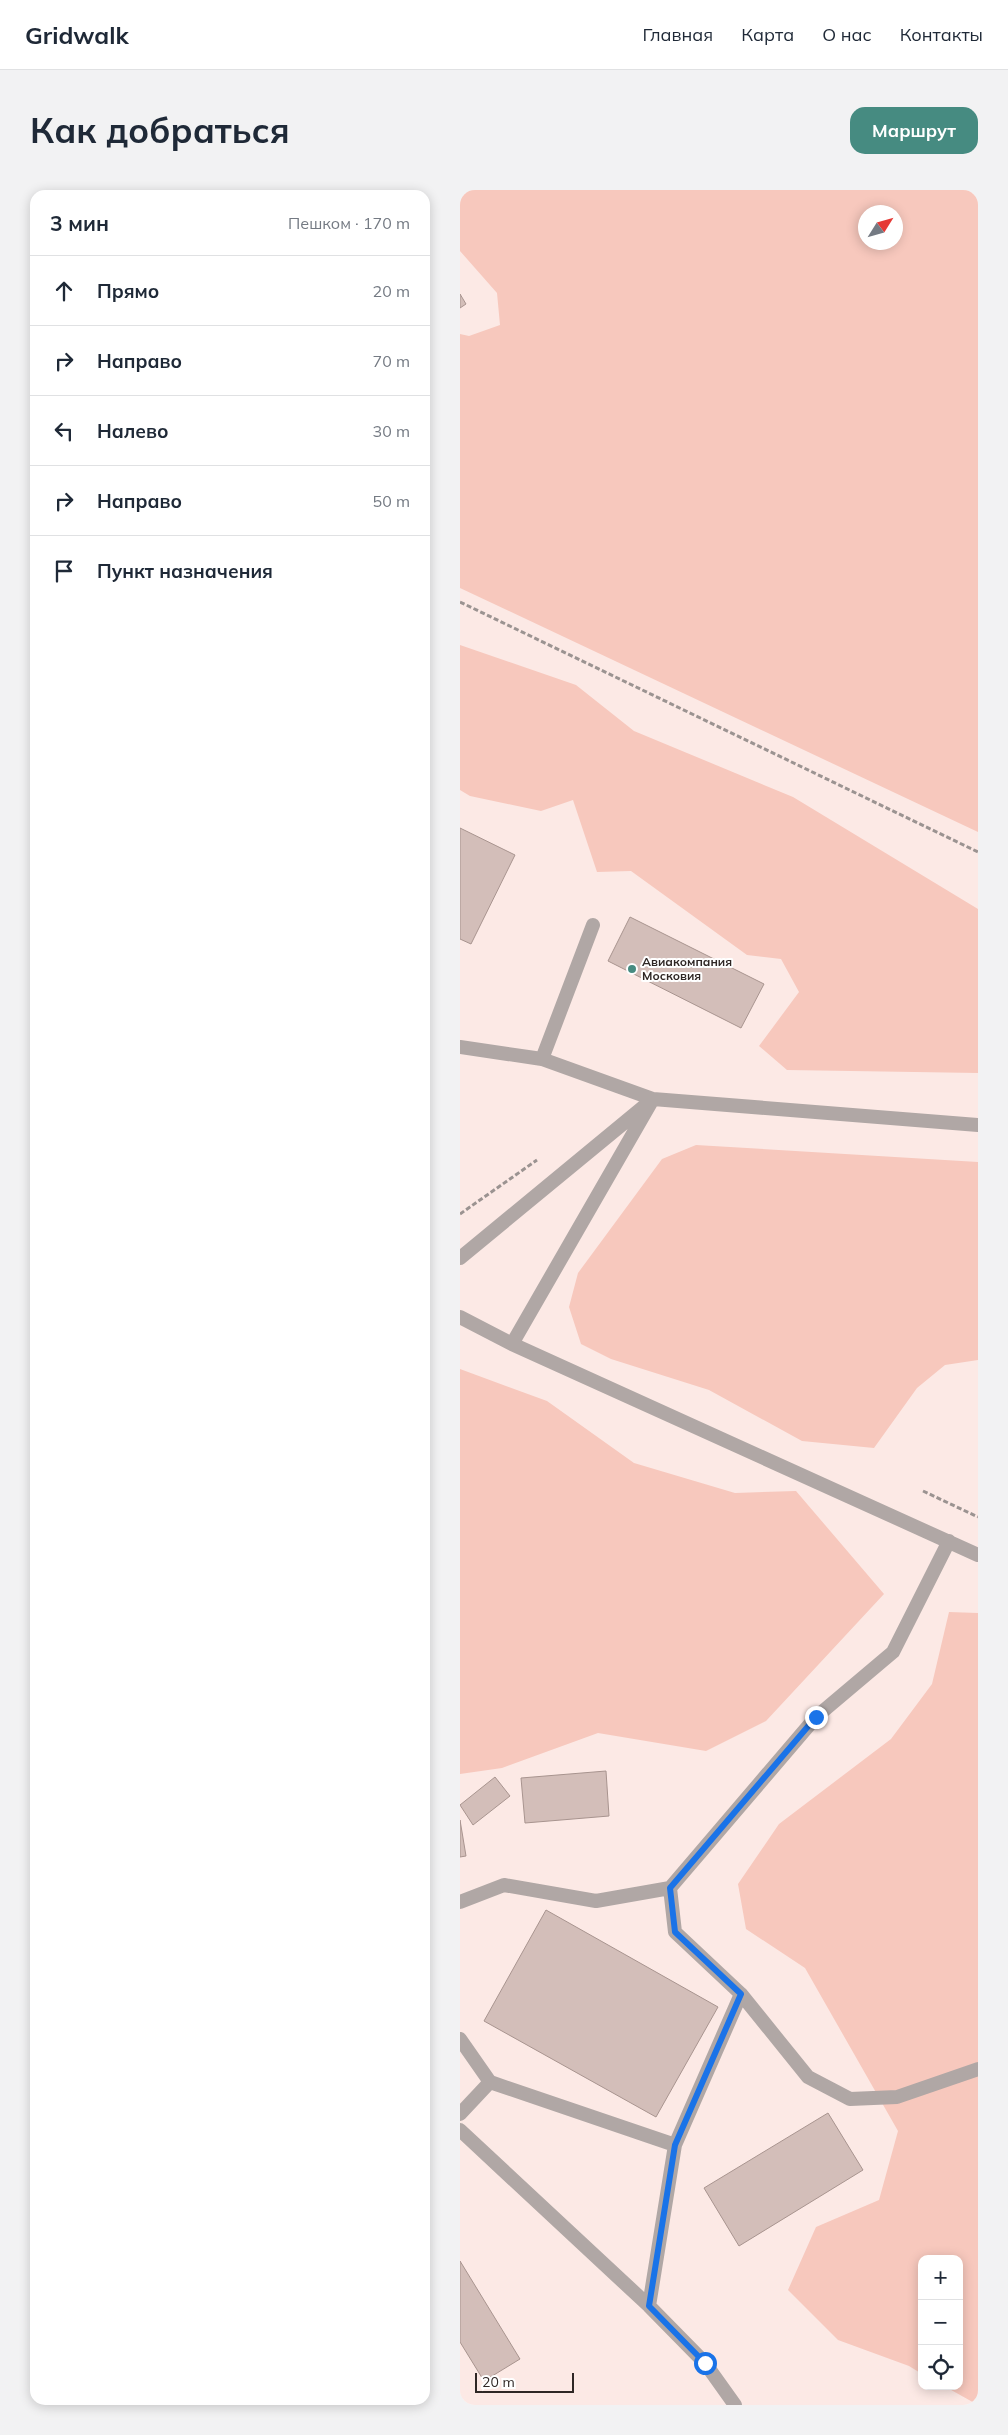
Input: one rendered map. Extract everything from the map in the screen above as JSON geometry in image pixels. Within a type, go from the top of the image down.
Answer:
[{"type":"lane","points":[[542,1059],[593,925]]},
{"type":"lane","points":[[460,1047],[542,1059],[653,1100],[978,1125]]},
{"type":"lane","points":[[460,1258],[653,1100]]},
{"type":"lane","points":[[512,1344],[653,1100]]},
{"type":"lane","points":[[460,1317],[512,1344],[978,1555]]},
{"type":"lane","points":[[460,1902],[504,1885],[596,1901],[670,1888],[816,1717],[893,1652],[949,1542]]},
{"type":"lane","points":[[670,1888],[675,1932],[741,1994],[808,2077],[850,2099],[897,2097],[978,2069]]},
{"type":"lane","points":[[649,2306],[675,2145],[741,1994]]},
{"type":"lane","points":[[460,2039],[490,2082],[675,2145]]},
{"type":"lane","points":[[460,2114],[490,2082]]},
{"type":"lane","points":[[460,2130],[649,2306],[705,2363],[735,2405]]},
{"type":"path","points":[[460,602],[978,852]]},
{"type":"path","points":[[460,1214],[538,1160]]},
{"type":"path","points":[[923,1491],[978,1517]]},
{"type":"shaded area","points":[[460,190],[978,190],[978,2405],[460,2405]]},
{"type":"shaded area","points":[[460,190],[978,190],[978,832],[460,588],[460,334],[469,336],[500,325],[497,293],[460,251]]},
{"type":"shaded area","points":[[460,645],[576,685],[634,731],[793,797],[978,909],[978,1073],[787,1070],[759,1046],[799,992],[781,959],[747,955],[631,871],[597,872],[573,800],[541,811],[470,796],[460,790]]},
{"type":"shaded area","points":[[696,1145],[978,1162],[978,1360],[945,1365],[917,1388],[874,1448],[802,1441],[709,1390],[611,1359],[581,1344],[569,1307],[578,1273],[662,1159]]},
{"type":"shaded area","points":[[460,1369],[547,1401],[634,1463],[735,1493],[796,1491],[884,1594],[766,1721],[706,1751],[598,1733],[502,1768],[460,1774]]},
{"type":"shaded area","points":[[949,1612],[978,1613],[978,2405],[951,2390],[963,2390],[963,2255],[918,2255],[918,2372],[909,2366],[838,2340],[788,2290],[816,2227],[879,2200],[898,2131],[805,1968],[746,1929],[738,1884],[779,1824],[891,1739],[932,1684]]},
{"type":"building","points":[[460,294],[466,304],[460,308]]},
{"type":"building","points":[[460,828],[515,855],[471,944],[460,939]]},
{"type":"building","points":[[630,917],[764,984],[741,1028],[608,961]]},
{"type":"building","points":[[606,1771],[609,1816],[525,1823],[521,1778]]},
{"type":"building","points":[[495,1777],[510,1796],[473,1825],[460,1805]]},
{"type":"building","points":[[460,1820],[466,1856],[460,1857]]},
{"type":"building","points":[[546,1910],[718,2007],[656,2117],[484,2021]]},
{"type":"building","points":[[828,2113],[863,2170],[739,2246],[704,2188]]},
{"type":"building","points":[[460,2261],[520,2359],[484,2381],[460,2342]]},
{"type":"place","name":"Авиакомпания Московия","points":[[632,969]]},
{"type":"route","points":[[705,2363],[649,2306],[675,2145],[741,1994],[675,1932],[670,1888],[816,1717]]}]
